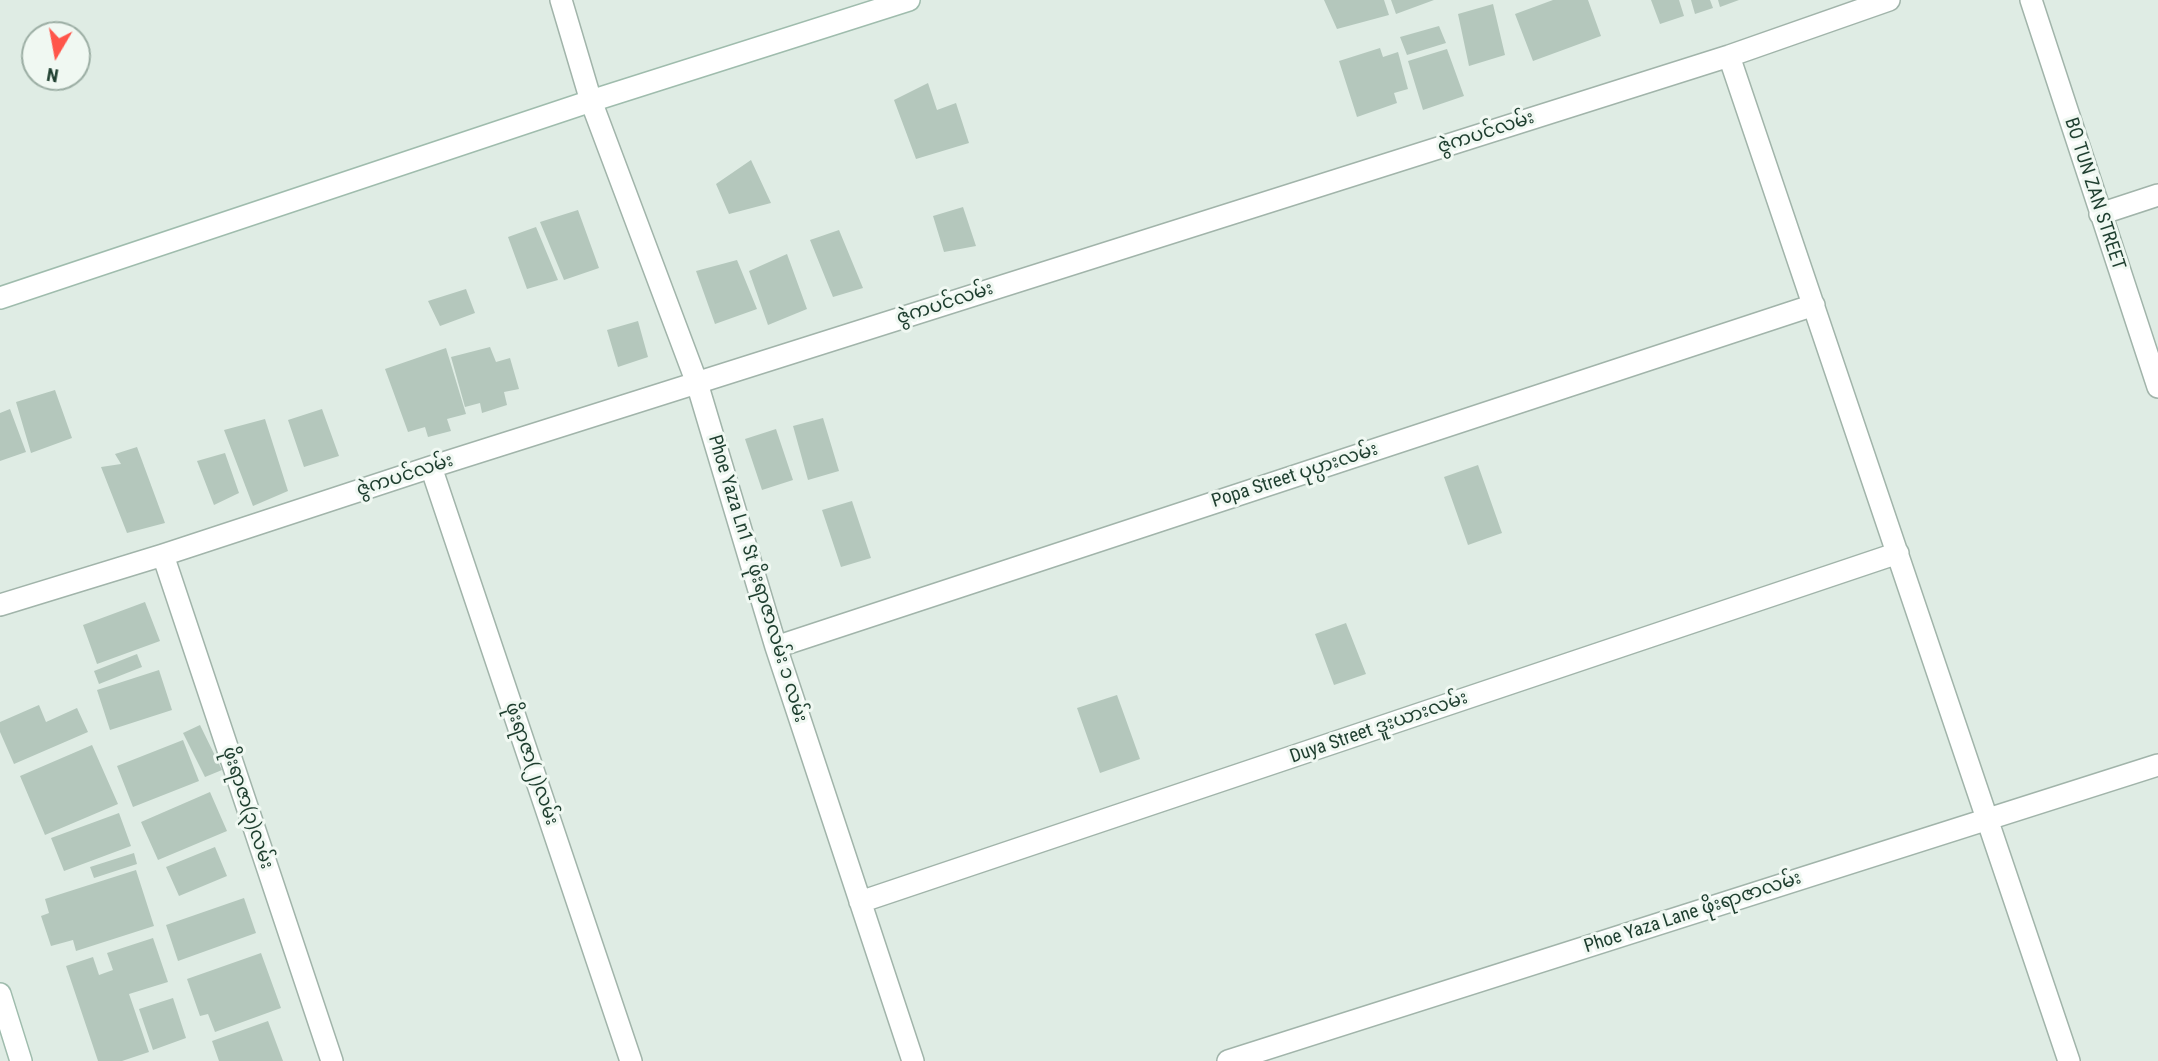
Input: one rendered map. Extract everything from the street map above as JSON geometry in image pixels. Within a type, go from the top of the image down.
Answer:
[{"type":"street","name":"Phoe Yaza Ln1 St ဖိုးရာဇာလမ်း ၁ လမ်း","points":[[561,0],[591,101],[697,383],[776,647],[913,1061]]},
{"type":"street","points":[[0,298],[591,101],[909,0]]},
{"type":"street","name":"ဇွဲကပင်လမ်း","points":[[0,605],[1730,56],[1889,0]]},
{"type":"street","name":"BO TUN ZAN STREET","points":[[2031,0],[2158,387]]},
{"type":"street","points":[[1730,56],[2068,1061]]},
{"type":"street","points":[[2101,214],[2158,195]]},
{"type":"street","name":"Popa Street ပုပ္ပားလမ်း","points":[[776,647],[1814,305]]},
{"type":"street","name":"ဖိုးရာဇာ(၂)လမ်း","points":[[431,467],[631,1061]]},
{"type":"street","name":"Duya Street ဒူးယားလမ်း","points":[[860,902],[1898,553]]},
{"type":"street","name":"ဖိုးရာဇာ(၃)လမ်း","points":[[163,555],[332,1061]]},
{"type":"street","name":"Phoe Yaza Lane ဖိုးရာဇာလမ်း","points":[[1228,1061],[2158,765]]},
{"type":"street","points":[[0,994],[21,1061]]},
{"type":"building","points":[[1324,0],[1384,0],[1389,15],[1337,29]]},
{"type":"building","points":[[1391,0],[1434,0],[1396,14]]},
{"type":"building","points":[[1553,0],[1588,0],[1601,36],[1533,61],[1515,14]]},
{"type":"building","points":[[1651,0],[1679,0],[1684,16],[1660,24]]},
{"type":"building","points":[[1691,0],[1710,0],[1713,8],[1695,14]]},
{"type":"building","points":[[1718,0],[1739,0],[1720,7]]},
{"type":"building","points":[[1493,4],[1505,55],[1469,66],[1458,14]]},
{"type":"building","points":[[1439,26],[1446,43],[1407,55],[1400,37]]},
{"type":"building","points":[[1380,48],[1383,57],[1398,52],[1408,89],[1394,93],[1397,103],[1357,117],[1339,61]]},
{"type":"building","points":[[1447,49],[1464,96],[1423,110],[1408,61]]},
{"type":"building","points":[[928,83],[937,110],[956,103],[969,143],[916,159],[894,100]]},
{"type":"building","points":[[751,160],[771,203],[729,214],[716,184]]},
{"type":"building","points":[[963,207],[976,246],[944,252],[933,216]]},
{"type":"building","points":[[578,210],[599,268],[564,280],[540,222]]},
{"type":"building","points":[[536,227],[558,280],[527,289],[508,237]]},
{"type":"building","points":[[839,230],[863,288],[833,297],[810,240]]},
{"type":"building","points":[[787,254],[807,309],[768,325],[749,271]]},
{"type":"building","points":[[737,260],[757,309],[715,324],[696,271]]},
{"type":"building","points":[[466,289],[475,313],[440,326],[428,301]]},
{"type":"building","points":[[638,321],[648,357],[618,367],[607,330]]},
{"type":"building","points":[[490,347],[496,362],[510,358],[519,389],[504,392],[507,405],[482,413],[480,403],[465,407],[451,357]]},
{"type":"building","points":[[446,348],[466,414],[447,419],[451,431],[428,437],[425,427],[408,432],[385,369]]},
{"type":"building","points":[[55,390],[72,438],[31,453],[16,402]]},
{"type":"building","points":[[10,409],[26,452],[0,461],[0,413]]},
{"type":"building","points":[[322,409],[339,456],[304,467],[288,420]]},
{"type":"building","points":[[823,418],[839,471],[808,480],[793,426]]},
{"type":"building","points":[[265,419],[288,491],[253,506],[224,430]]},
{"type":"building","points":[[776,429],[793,480],[762,490],[745,439]]},
{"type":"building","points":[[137,447],[165,523],[127,533],[101,467],[121,464],[115,454]]},
{"type":"building","points":[[225,453],[239,493],[214,505],[197,461]]},
{"type":"building","points":[[1478,465],[1502,533],[1468,545],[1444,477]]},
{"type":"building","points":[[852,501],[871,558],[841,567],[822,510]]},
{"type":"building","points":[[145,602],[160,641],[97,664],[83,625]]},
{"type":"building","points":[[1346,623],[1366,674],[1334,685],[1315,634]]},
{"type":"building","points":[[137,654],[142,667],[99,684],[94,671]]},
{"type":"building","points":[[159,670],[172,710],[110,730],[97,690]]},
{"type":"building","points":[[1117,695],[1140,759],[1100,773],[1077,708]]},
{"type":"building","points":[[39,705],[46,722],[77,708],[88,732],[14,764],[0,732],[0,722]]},
{"type":"building","points":[[200,725],[222,770],[205,777],[183,733]]},
{"type":"building","points":[[183,740],[199,781],[133,807],[117,766]]},
{"type":"building","points":[[92,745],[118,804],[45,835],[20,776]]},
{"type":"building","points":[[210,792],[227,831],[158,860],[141,822]]},
{"type":"building","points":[[119,813],[131,846],[64,871],[51,838]]},
{"type":"building","points":[[215,847],[227,876],[179,896],[166,867]]},
{"type":"building","points":[[134,853],[137,864],[94,878],[90,867]]},
{"type":"building","points":[[136,870],[154,926],[76,951],[73,940],[51,946],[41,916],[49,913],[45,899]]},
{"type":"building","points":[[244,898],[256,933],[178,961],[166,925]]},
{"type":"building","points":[[153,938],[168,982],[129,994],[149,1052],[122,1061],[98,1061],[66,966],[93,957],[99,975],[113,970],[107,953]]},
{"type":"building","points":[[261,953],[281,1008],[215,1032],[208,1014],[200,1016],[187,979]]},
{"type":"building","points":[[173,998],[186,1038],[153,1050],[139,1009]]},
{"type":"building","points":[[268,1021],[283,1061],[219,1061],[212,1041]]}]
